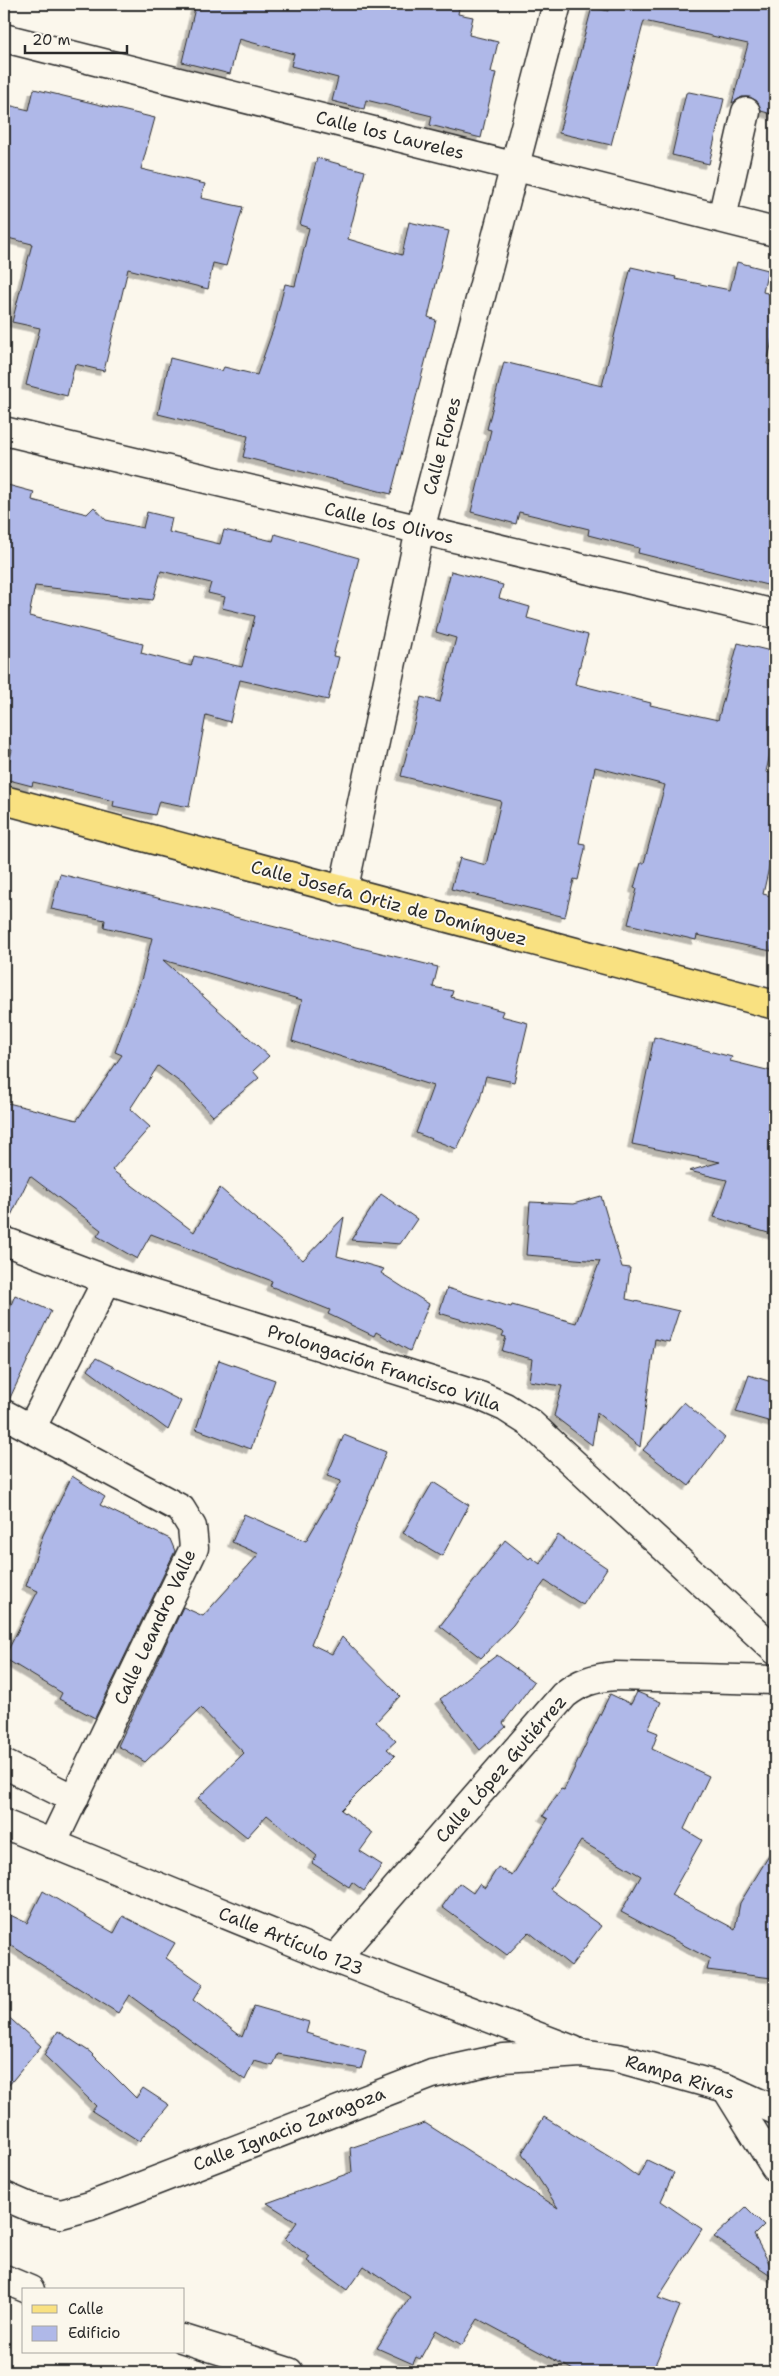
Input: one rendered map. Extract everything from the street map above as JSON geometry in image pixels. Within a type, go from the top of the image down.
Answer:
[{"type":"main road","name":"Calle Josefa Ortiz de Domínguez","points":[[4,800],[343,892],[775,1005]]},
{"type":"street","name":"Calle Flores","points":[[343,892],[420,530],[557,4]]},
{"type":"street","name":"Calle los Laureles","points":[[4,38],[775,232]]},
{"type":"street","points":[[722,218],[746,112]]},
{"type":"street","name":"Calle los Olivos","points":[[4,431],[775,614]]},
{"type":"street","name":"Prolongación Francisco Villa","points":[[4,1241],[107,1280],[480,1396],[505,1407],[530,1423],[775,1650]]},
{"type":"street","points":[[32,1427],[107,1280]]},
{"type":"street","name":"Calle Leandro Valle","points":[[4,1414],[32,1427],[181,1509],[192,1527],[194,1548],[52,1844]]},
{"type":"street","name":"Calle López Gutiérrez","points":[[335,1959],[564,1695],[577,1685],[593,1678],[615,1676],[775,1680]]},
{"type":"street","points":[[4,1764],[74,1800]]},
{"type":"street","name":"Calle Artículo 123","points":[[4,1824],[335,1959],[581,2053]]},
{"type":"street","name":"Rampa Rivas","points":[[581,2053],[618,2058],[726,2088],[775,2110]]},
{"type":"street","name":"Calle Ignacio Zaragoza","points":[[4,2196],[32,2208],[60,2214],[90,2206],[432,2074],[504,2058],[581,2053]]},
{"type":"street","points":[[726,2088],[775,2167]]},
{"type":"street","points":[[4,2280],[25,2288]]},
{"type":"street","points":[[185,2339],[289,2372]]},
{"type":"building","points":[[196,4],[460,4],[458,14],[473,17],[469,35],[498,42],[491,72],[496,73],[481,138],[430,125],[432,116],[366,100],[364,109],[332,101],[338,78],[291,66],[294,54],[239,39],[230,74],[182,62]]},
{"type":"building","points":[[610,4],[775,4],[775,115],[761,111],[757,101],[750,97],[742,97],[732,103],[748,44],[644,21],[611,145],[559,133],[592,7],[608,11]]},
{"type":"building","points":[[34,89],[155,118],[141,169],[205,184],[201,198],[243,207],[226,266],[213,263],[208,289],[128,269],[104,371],[75,364],[67,396],[26,385],[40,328],[12,322],[32,244],[4,237],[4,104],[29,110]]},
{"type":"building","points":[[686,93],[724,99],[709,164],[672,155]]},
{"type":"building","points":[[317,158],[365,171],[348,239],[402,255],[409,222],[449,231],[428,317],[436,320],[391,494],[243,457],[248,436],[158,414],[170,358],[222,371],[224,367],[257,375],[275,324],[285,284],[295,286],[309,228],[300,225]]},
{"type":"building","points":[[737,262],[768,270],[763,292],[775,295],[775,326],[767,364],[775,366],[775,587],[638,553],[639,548],[588,535],[589,529],[519,512],[516,524],[471,512],[491,430],[487,429],[504,362],[602,386],[631,267],[676,277],[675,279],[730,290]]},
{"type":"building","points":[[4,484],[34,492],[32,500],[87,514],[94,507],[106,520],[143,528],[147,512],[172,518],[169,532],[220,544],[224,530],[273,541],[275,534],[359,558],[333,656],[339,657],[328,700],[240,680],[230,722],[206,715],[189,807],[159,801],[155,815],[113,806],[114,801],[33,782],[32,786],[5,779],[12,750],[4,748]],"holes":[[[161,571],[211,583],[208,593],[225,597],[222,608],[255,616],[242,667],[194,656],[191,666],[141,653],[143,644],[29,616],[35,586],[153,600]]]},
{"type":"building","points":[[451,571],[503,585],[499,598],[530,607],[527,618],[588,635],[575,684],[651,703],[650,705],[718,720],[738,643],[775,652],[775,732],[766,772],[775,774],[775,841],[763,894],[775,897],[775,936],[771,951],[697,935],[696,940],[628,924],[637,889],[634,888],[641,863],[644,863],[665,785],[595,767],[579,843],[585,844],[585,849],[578,880],[574,879],[565,917],[451,889],[460,858],[486,865],[501,801],[401,776],[421,697],[440,702],[456,638],[436,632]]},
{"type":"building","points":[[60,874],[438,967],[433,987],[453,991],[451,997],[503,1011],[501,1016],[528,1023],[514,1082],[486,1076],[479,1103],[457,1149],[416,1133],[433,1086],[292,1041],[302,1000],[163,960],[269,1056],[253,1071],[259,1078],[213,1116],[185,1086],[158,1066],[130,1109],[150,1127],[112,1170],[194,1232],[220,1188],[303,1260],[344,1217],[337,1256],[384,1269],[381,1273],[429,1304],[410,1351],[376,1332],[374,1336],[328,1314],[330,1310],[270,1286],[272,1281],[151,1234],[137,1259],[97,1236],[101,1230],[30,1176],[6,1226],[4,1226],[4,1102],[77,1120],[122,1055],[115,1052],[142,977],[152,938],[104,927],[105,920],[51,909]]},
{"type":"building","points":[[654,1037],[732,1057],[730,1061],[775,1072],[775,1235],[714,1217],[727,1180],[689,1171],[720,1162],[632,1144]]},
{"type":"building","points":[[381,1194],[417,1219],[400,1244],[351,1240]]},
{"type":"building","points":[[601,1196],[622,1267],[630,1268],[626,1299],[679,1311],[669,1342],[655,1339],[640,1447],[597,1413],[592,1445],[554,1416],[562,1386],[529,1381],[532,1359],[502,1351],[506,1337],[502,1336],[504,1332],[439,1313],[447,1288],[511,1307],[512,1305],[576,1323],[600,1261],[526,1255],[530,1202],[573,1204]]},
{"type":"building","points":[[15,1295],[51,1311],[9,1400],[4,1398],[4,1322]]},
{"type":"building","points":[[96,1358],[181,1401],[168,1430],[88,1370]]},
{"type":"building","points":[[219,1360],[275,1380],[251,1449],[196,1429]]},
{"type":"building","points":[[749,1375],[775,1383],[775,1423],[736,1412]]},
{"type":"building","points":[[684,1402],[725,1438],[689,1486],[643,1450]]},
{"type":"building","points":[[344,1435],[386,1452],[311,1644],[332,1654],[342,1637],[400,1696],[376,1722],[396,1741],[387,1749],[395,1756],[341,1810],[373,1833],[360,1851],[382,1865],[364,1891],[352,1882],[349,1887],[312,1863],[317,1856],[267,1815],[247,1837],[198,1798],[244,1753],[201,1708],[145,1762],[118,1746],[183,1607],[203,1616],[259,1554],[232,1542],[244,1514],[306,1541],[341,1481],[327,1476]]},
{"type":"building","points":[[72,1476],[105,1497],[100,1505],[170,1539],[175,1551],[95,1718],[59,1699],[62,1693],[4,1658],[38,1591],[26,1586],[43,1535]]},
{"type":"building","points":[[433,1482],[469,1505],[442,1556],[403,1533]]},
{"type":"building","points":[[558,1535],[607,1568],[583,1605],[545,1581],[513,1625],[481,1658],[440,1626],[505,1540],[529,1559],[531,1557],[540,1564]]},
{"type":"building","points":[[497,1655],[534,1682],[503,1723],[506,1727],[480,1750],[440,1699]]},
{"type":"building","points":[[637,1692],[661,1702],[648,1729],[658,1733],[652,1749],[709,1776],[684,1829],[702,1840],[671,1895],[735,1929],[740,1903],[775,1846],[775,1965],[772,1978],[707,1970],[710,1959],[621,1912],[641,1876],[581,1841],[550,1889],[601,1926],[571,1966],[529,1932],[507,1955],[442,1907],[459,1883],[473,1893],[479,1884],[485,1888],[498,1867],[512,1876],[548,1819],[543,1816],[561,1789],[564,1790],[610,1694],[631,1704]]},
{"type":"building","points":[[43,1891],[114,1933],[123,1916],[175,1943],[166,1958],[203,1984],[193,2000],[242,2037],[254,2006],[309,2022],[306,2033],[366,2051],[361,2069],[278,2054],[273,2066],[254,2061],[245,2080],[129,1995],[118,2013],[4,1941],[4,1912],[27,1923]]},
{"type":"building","points":[[4,2013],[41,2046],[4,2091]]},
{"type":"building","points":[[58,2031],[90,2052],[136,2098],[143,2088],[169,2105],[139,2141],[92,2111],[96,2106],[44,2055]]},
{"type":"building","points":[[544,2117],[613,2159],[638,2177],[647,2160],[674,2173],[661,2201],[702,2229],[658,2298],[680,2306],[652,2372],[577,2372],[478,2319],[462,2345],[436,2330],[420,2359],[416,2357],[413,2364],[377,2348],[410,2297],[364,2266],[347,2290],[307,2261],[310,2257],[285,2239],[297,2222],[267,2203],[352,2172],[350,2148],[425,2123],[558,2208],[522,2153]]},
{"type":"building","points":[[746,2207],[764,2225],[754,2235],[775,2274],[775,2278],[714,2237]]}]
